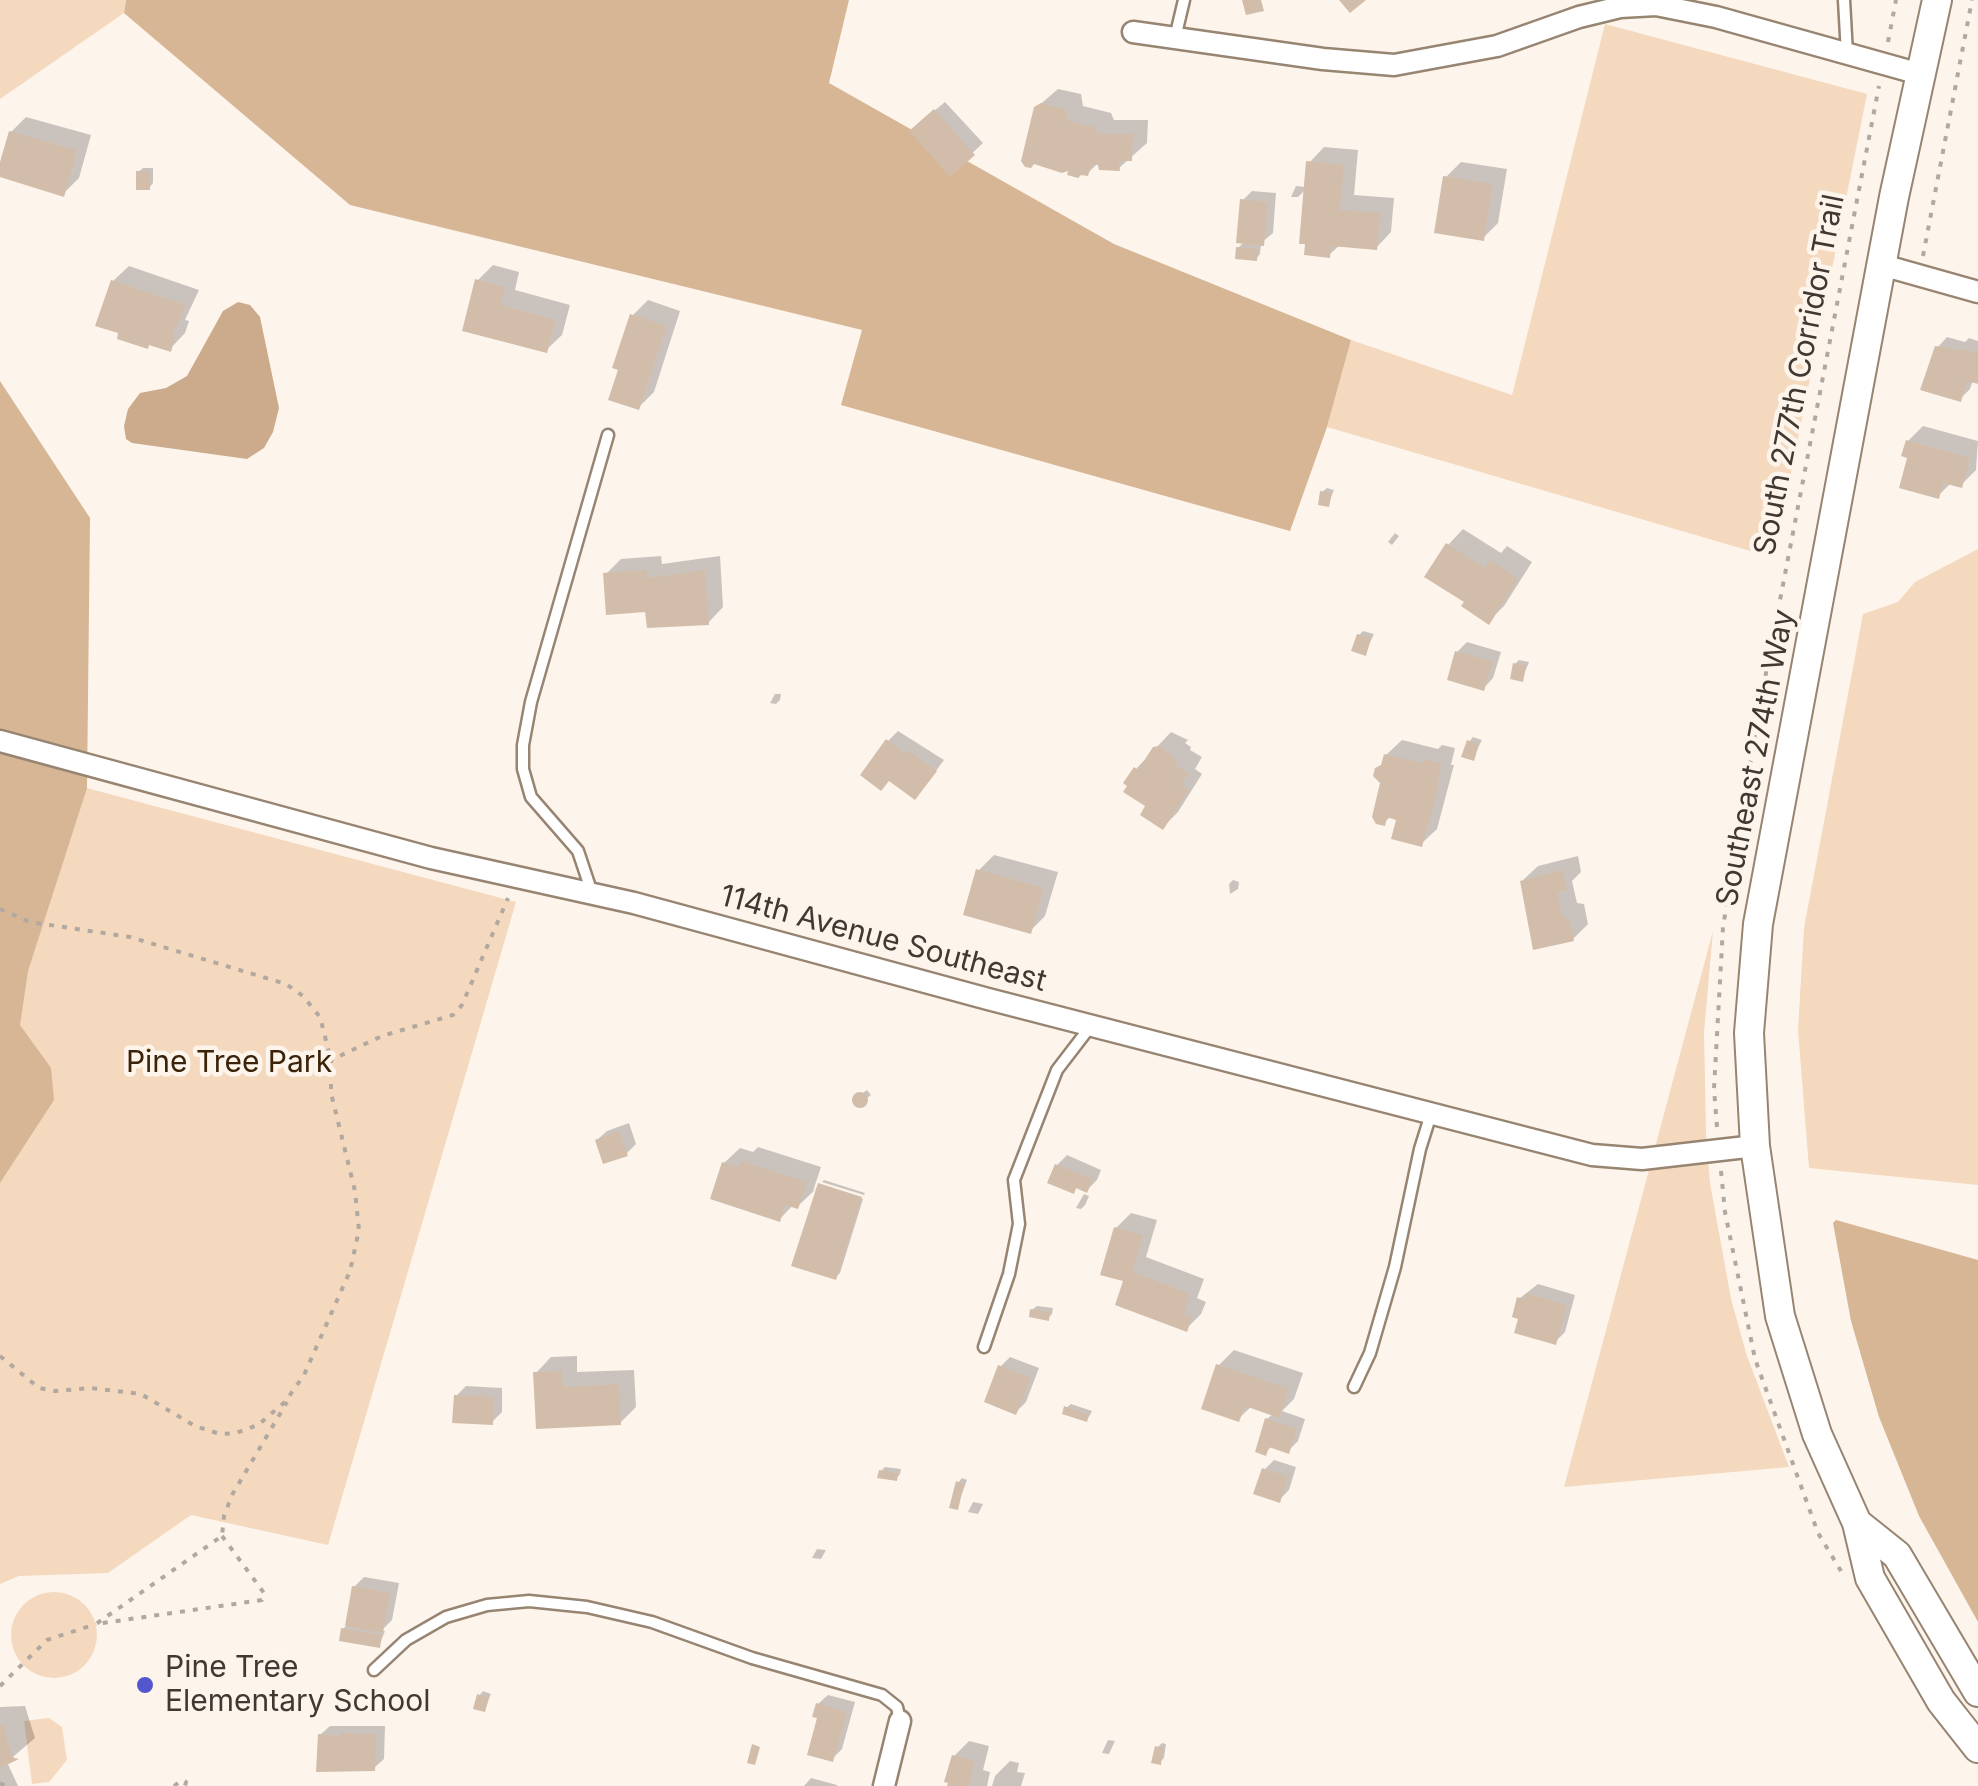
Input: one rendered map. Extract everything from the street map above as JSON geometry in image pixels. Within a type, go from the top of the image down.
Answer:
[{"type":"main road","name":"Southeast 274th Way","points":[[1937,0],[1882,264],[1758,924],[1750,1033],[1755,1146],[1780,1316],[1818,1434],[1857,1522],[1870,1578],[1940,1701],[1978,1748]]},
{"type":"main road","name":"Southeast 274th Way","points":[[1857,1522],[1896,1555],[1978,1692]]},
{"type":"street","points":[[1134,32],[1394,65],[1497,46],[1620,7],[1656,6],[1716,16],[1920,74]]},
{"type":"street","points":[[1882,264],[1978,292]]},
{"type":"street","name":"114th Avenue Southeast","points":[[0,741],[431,858],[592,892],[1592,1155],[1642,1159],[1755,1146]]},
{"type":"street","points":[[884,1786],[900,1720]]},
{"type":"lane","points":[[1176,38],[1184,0]]},
{"type":"lane","points":[[1844,0],[1847,54]]},
{"type":"lane","points":[[592,892],[578,851],[531,797],[523,769],[523,745],[531,702],[608,435]]},
{"type":"lane","points":[[984,1347],[1009,1274],[1019,1224],[1014,1180],[1057,1070],[1091,1026]]},
{"type":"lane","points":[[1354,1387],[1370,1353],[1395,1267],[1420,1149],[1432,1114]]},
{"type":"lane","points":[[374,1670],[406,1640],[446,1617],[487,1605],[529,1601],[587,1607],[652,1622],[752,1658],[882,1695],[897,1707],[900,1720]]},
{"type":"path","name":"South 277th Corridor Trail","points":[[1846,1580],[1818,1534],[1755,1359],[1724,1212],[1714,1089],[1723,927],[1760,704],[1896,0]]},
{"type":"path","points":[[1920,275],[1972,0]]},
{"type":"path","points":[[331,1060],[372,1040],[452,1015],[462,1005],[517,877]]},
{"type":"path","points":[[0,909],[30,922],[130,937],[286,984],[303,996],[320,1017],[331,1060],[331,1094],[355,1191],[360,1230],[350,1271],[304,1375],[232,1495],[224,1516],[222,1536],[264,1593],[262,1600],[96,1624],[47,1640],[0,1686]]},
{"type":"path","points":[[0,1356],[40,1388],[92,1388],[140,1394],[195,1426],[220,1434],[258,1425],[285,1402],[304,1375]]},
{"type":"path","points":[[96,1624],[222,1536]]},
{"type":"path","points":[[174,1786],[182,1780],[185,1786]]},
{"type":"green space","points":[[0,0],[126,0],[124,13],[0,99]]},
{"type":"green space","points":[[1605,24],[1867,94],[1774,558],[1327,427],[1351,340],[1512,395]]},
{"type":"green space","points":[[1978,549],[1978,1185],[1809,1168],[1798,1030],[1804,928],[1863,614],[1898,602],[1915,582]]},
{"type":"green space","name":"Pine Tree Park","points":[[0,765],[516,902],[328,1545],[191,1515],[108,1573],[19,1576],[0,1584]]},
{"type":"green space","points":[[1713,931],[1704,1032],[1710,1183],[1731,1299],[1747,1356],[1789,1467],[1564,1487]]},
{"type":"green space","points":[[46,1592],[62,1592],[85,1604],[94,1618],[94,1652],[85,1666],[62,1678],[46,1678],[30,1671],[18,1659],[11,1643],[11,1627],[18,1611],[30,1599]]},
{"type":"green space","points":[[49,1718],[62,1727],[67,1760],[49,1782],[32,1784],[24,1721]]},
{"type":"shaded area","points":[[126,0],[849,0],[829,83],[1114,244],[1351,340],[1327,427],[1290,531],[841,405],[862,330],[350,205],[124,13]]},
{"type":"shaded area","points":[[238,302],[250,305],[260,317],[279,408],[264,448],[247,459],[126,439],[128,409],[140,393],[166,388],[187,376],[223,311]]},
{"type":"shaded area","points":[[0,381],[90,518],[87,788],[28,971],[20,1025],[51,1068],[54,1100],[0,1183]]},
{"type":"shaded area","points":[[1836,1220],[1978,1260],[1978,1622],[1919,1516],[1879,1417],[1851,1321],[1833,1223]]},
{"type":"building","points":[[1242,0],[1261,0],[1264,11],[1246,15]]},
{"type":"building","points":[[1339,0],[1366,0],[1350,13]]},
{"type":"building","points":[[1041,103],[1066,109],[1068,121],[1096,128],[1098,134],[1133,134],[1132,161],[1119,161],[1120,171],[1099,170],[1098,165],[1091,165],[1088,176],[1078,178],[1067,175],[1068,171],[1062,173],[1034,164],[1025,167],[1021,161],[1034,107]]},
{"type":"building","points":[[934,109],[975,155],[950,177],[909,131]]},
{"type":"building","points":[[9,131],[77,150],[64,197],[0,177]]},
{"type":"building","points":[[1306,161],[1344,165],[1340,210],[1380,213],[1377,250],[1331,246],[1330,258],[1304,255],[1305,244],[1299,244]]},
{"type":"building","points":[[136,171],[150,171],[150,190],[136,190]]},
{"type":"building","points":[[1443,176],[1493,184],[1484,241],[1434,233]]},
{"type":"building","points":[[1240,199],[1268,202],[1264,246],[1236,243]]},
{"type":"building","points":[[1236,247],[1258,249],[1257,261],[1235,259]]},
{"type":"building","points":[[475,279],[505,287],[501,305],[556,320],[547,353],[462,331]]},
{"type":"building","points":[[111,280],[186,305],[172,336],[175,337],[171,352],[117,339],[118,333],[95,326]]},
{"type":"building","points":[[630,314],[667,326],[639,410],[608,400],[618,370],[612,368]]},
{"type":"building","points":[[1935,346],[1978,352],[1978,384],[1967,381],[1961,402],[1920,390]]},
{"type":"building","points":[[1906,440],[1970,458],[1962,488],[1943,483],[1939,499],[1899,488],[1907,458],[1901,456]]},
{"type":"building","points":[[1320,491],[1332,493],[1329,507],[1318,505]]},
{"type":"building","points":[[1446,543],[1485,568],[1490,560],[1518,579],[1489,625],[1461,606],[1464,602],[1424,577]]},
{"type":"building","points":[[647,570],[647,578],[705,570],[709,625],[647,628],[645,612],[606,615],[603,573]]},
{"type":"building","points":[[1357,634],[1371,638],[1366,656],[1351,651]]},
{"type":"building","points":[[1455,651],[1493,662],[1484,691],[1447,680]]},
{"type":"building","points":[[1513,663],[1526,666],[1523,682],[1510,679]]},
{"type":"building","points":[[886,739],[937,771],[915,800],[889,781],[881,791],[860,775]]},
{"type":"building","points":[[1467,740],[1479,744],[1474,761],[1461,757]]},
{"type":"building","points":[[1159,746],[1175,757],[1172,759],[1178,763],[1176,766],[1189,773],[1181,785],[1189,790],[1163,830],[1140,815],[1145,806],[1123,792],[1127,786],[1123,783],[1134,767],[1138,770],[1153,747]]},
{"type":"building","points":[[1384,754],[1442,764],[1422,847],[1391,839],[1396,820],[1387,817],[1385,826],[1376,824],[1372,817],[1380,783],[1373,776]]},
{"type":"building","points":[[976,869],[1044,888],[1031,934],[963,915]]},
{"type":"building","points":[[1563,870],[1567,890],[1557,892],[1562,917],[1569,918],[1574,941],[1533,950],[1520,881]]},
{"type":"building","points":[[860,1092],[868,1100],[860,1108],[852,1100]]},
{"type":"building","points":[[619,1131],[628,1156],[603,1164],[595,1140]]},
{"type":"building","points":[[741,1161],[807,1182],[798,1209],[785,1205],[780,1222],[710,1199],[722,1162],[739,1167]]},
{"type":"building","points":[[1055,1164],[1093,1179],[1087,1193],[1076,1188],[1074,1194],[1047,1183]]},
{"type":"building","points":[[818,1183],[862,1197],[836,1280],[791,1266]]},
{"type":"building","points":[[1114,1227],[1143,1235],[1133,1272],[1190,1294],[1183,1314],[1192,1317],[1187,1332],[1115,1305],[1123,1281],[1100,1275]]},
{"type":"building","points":[[1526,1293],[1567,1305],[1556,1345],[1514,1333],[1518,1319],[1512,1317],[1517,1297],[1524,1299]]},
{"type":"building","points":[[1030,1309],[1050,1312],[1049,1321],[1029,1317]]},
{"type":"building","points":[[1216,1364],[1289,1389],[1279,1418],[1245,1406],[1239,1422],[1201,1409]]},
{"type":"building","points":[[998,1365],[1031,1378],[1016,1415],[984,1402]]},
{"type":"building","points":[[562,1371],[563,1387],[619,1384],[621,1425],[536,1429],[533,1372]]},
{"type":"building","points":[[454,1395],[494,1397],[493,1425],[452,1423]]},
{"type":"building","points":[[1064,1406],[1089,1415],[1087,1422],[1062,1414]]},
{"type":"building","points":[[1265,1418],[1297,1429],[1289,1454],[1269,1447],[1266,1456],[1255,1452]]},
{"type":"building","points":[[1262,1468],[1288,1477],[1280,1503],[1253,1494]]},
{"type":"building","points":[[879,1470],[898,1473],[897,1481],[877,1478]]},
{"type":"building","points":[[956,1481],[964,1484],[958,1510],[949,1508]]},
{"type":"building","points":[[352,1586],[390,1593],[383,1633],[345,1626]]},
{"type":"building","points":[[341,1628],[382,1635],[380,1648],[339,1641]]},
{"type":"building","points":[[477,1694],[489,1698],[485,1712],[473,1709]]},
{"type":"building","points":[[816,1703],[847,1712],[833,1762],[807,1755],[817,1718],[812,1717]]},
{"type":"building","points":[[5,1725],[7,1743],[14,1758],[19,1759],[0,1768],[0,1726]]},
{"type":"building","points":[[318,1734],[376,1734],[375,1771],[316,1772]]},
{"type":"building","points":[[752,1744],[760,1747],[755,1765],[747,1763]]},
{"type":"building","points":[[1155,1746],[1163,1748],[1161,1765],[1151,1763]]},
{"type":"building","points":[[952,1755],[975,1761],[969,1786],[947,1786],[944,1782]]},
{"type":"place","name":"Pine Tree Elementary School","points":[[145,1685]]}]
